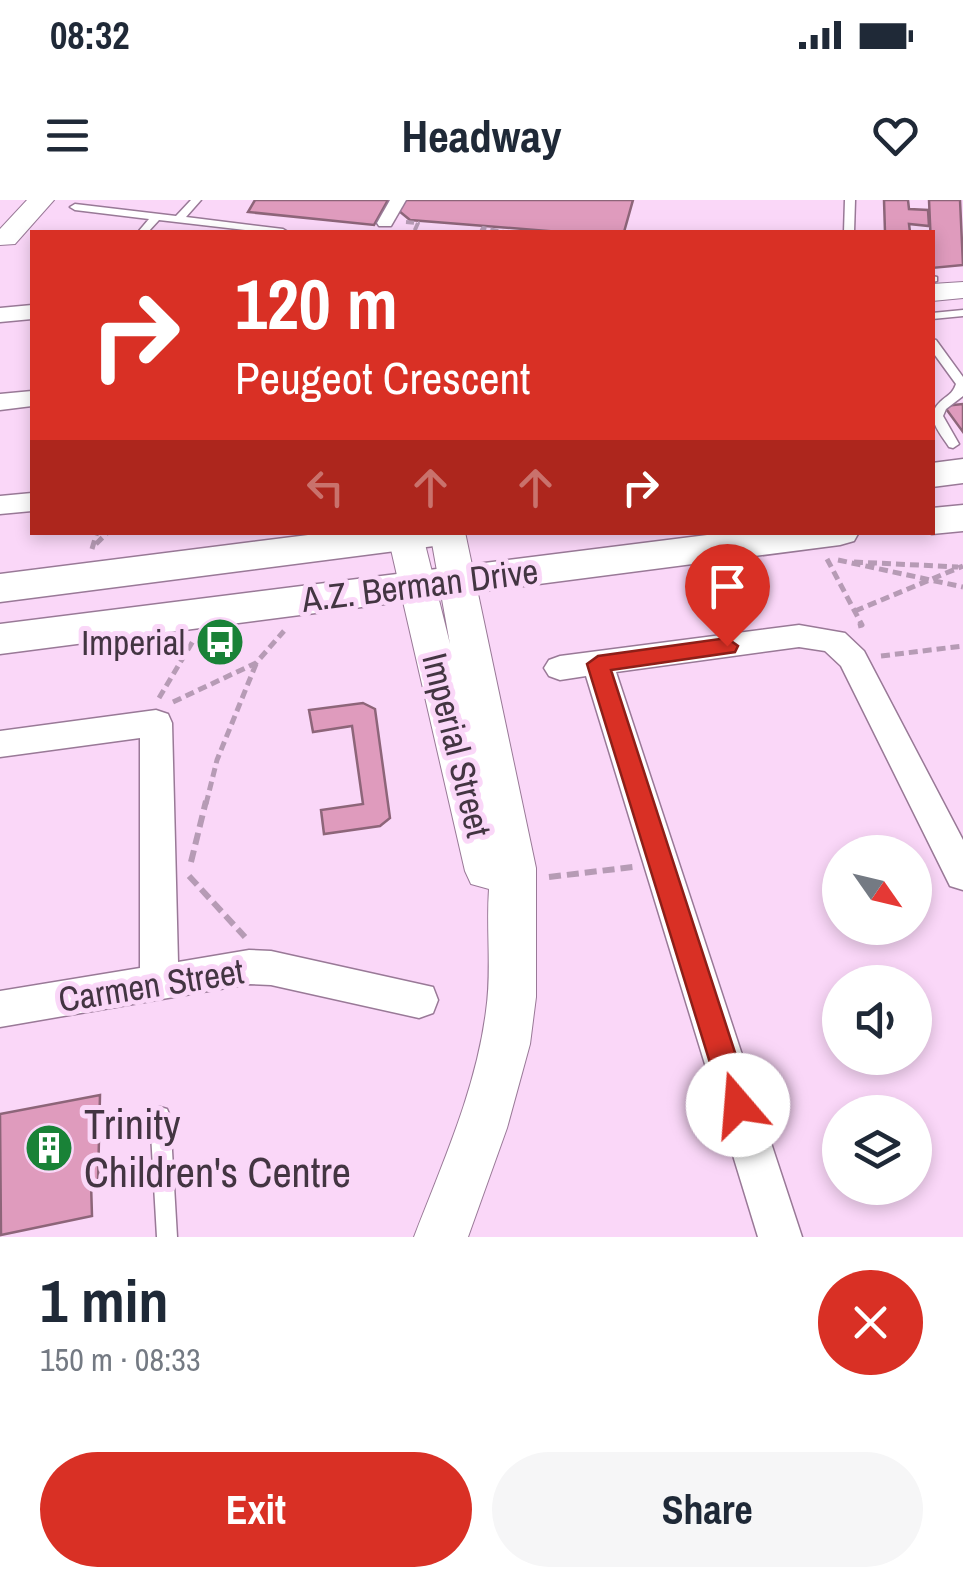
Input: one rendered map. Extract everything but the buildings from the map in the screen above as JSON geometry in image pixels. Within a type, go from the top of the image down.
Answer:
[{"type":"main road","points":[[935,521],[963,518]]},
{"type":"main road","name":"A.Z. Berman Drive","points":[[0,588],[417,535]]},
{"type":"main road","name":"A.Z. Berman Drive","points":[[0,639],[437,583],[843,547]]},
{"type":"street","points":[[13,236],[41,200]]},
{"type":"street","points":[[386,224],[398,200]]},
{"type":"street","points":[[935,279],[963,276]]},
{"type":"street","points":[[935,293],[963,290]]},
{"type":"street","points":[[0,314],[30,312]]},
{"type":"street","points":[[0,402],[30,399]]},
{"type":"street","points":[[0,505],[30,502]]},
{"type":"street","name":"Imperial Street","points":[[425,535],[488,872],[522,888],[504,1046],[491,1099],[441,1237]]},
{"type":"street","points":[[560,668],[811,636],[852,643],[963,876]]},
{"type":"street","points":[[598,664],[780,1237]]},
{"type":"street","points":[[0,744],[156,723],[173,876],[159,982]]},
{"type":"street","name":"Carmen Street","points":[[0,1009],[232,969],[271,968],[419,1000]]},
{"type":"lane","points":[[178,220],[196,200]]},
{"type":"lane","points":[[849,230],[850,200]]},
{"type":"lane","points":[[75,207],[178,220],[202,228],[245,230]]},
{"type":"lane","points":[[104,224],[114,212]]},
{"type":"lane","points":[[144,230],[156,217]]},
{"type":"lane","points":[[935,316],[963,313]]},
{"type":"lane","points":[[935,346],[962,384],[958,395],[937,410],[953,458]]},
{"type":"lane","points":[[160,1116],[167,1237]]},
{"type":"path","points":[[90,556],[96,535]]},
{"type":"path","points":[[94,546],[105,535]]},
{"type":"path","points":[[843,547],[929,580],[963,587]]},
{"type":"path","points":[[962,567],[843,547],[826,556],[862,625],[852,643],[963,646]]},
{"type":"path","points":[[855,611],[962,567]]},
{"type":"path","points":[[260,946],[233,930],[206,891],[173,876],[256,663],[285,630]]},
{"type":"path","points":[[193,641],[161,692],[156,708],[256,663]]},
{"type":"path","points":[[522,888],[646,865]]},
{"type":"place","name":"Imperial","points":[[220,642]]},
{"type":"place","name":"Trinity Children's Centre","points":[[49,1148]]},
{"type":"route","points":[[727,646],[598,664],[738,1105]]}]
